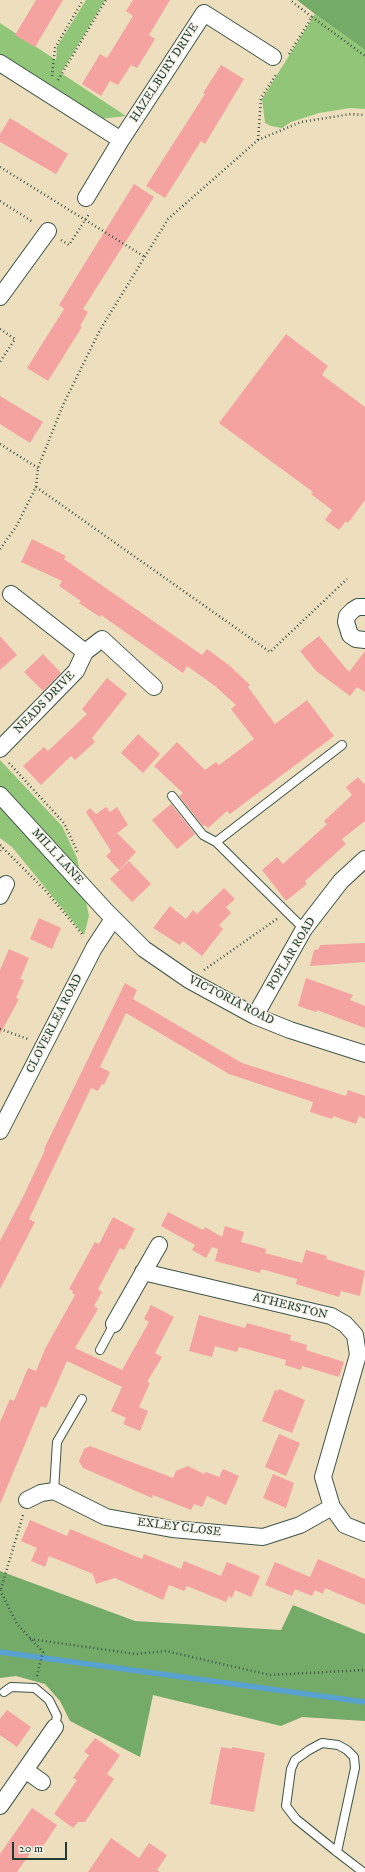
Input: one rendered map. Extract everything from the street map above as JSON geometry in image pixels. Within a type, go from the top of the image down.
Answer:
[{"type":"street","name":"HAZELBURY DRIVE","points":[[86,198],[121,140],[204,13],[273,57]]},
{"type":"street","points":[[0,63],[121,140]]},
{"type":"street","points":[[0,297],[48,231]]},
{"type":"street","points":[[11,594],[84,652],[102,639],[154,687]]},
{"type":"street","points":[[365,607],[358,607],[353,610],[347,616],[346,622],[347,630],[350,635],[356,639],[365,640]]},
{"type":"street","name":"NEADS DRIVE","points":[[3,754],[76,671],[84,652]]},
{"type":"street","name":"MILL LANE","points":[[0,794],[113,919]]},
{"type":"street","name":"POPLAR ROAD","points":[[255,1016],[304,929],[341,881],[365,859]]},
{"type":"street","name":"CLOVERLEA ROAD","points":[[0,1131],[94,948],[113,919]]},
{"type":"street","name":"VICTORIA ROAD","points":[[113,919],[144,949],[189,980],[255,1016],[290,1030],[365,1054]]},
{"type":"street","points":[[114,1324],[159,1245]]},
{"type":"street","name":"ATHERSTON","points":[[143,1272],[330,1316],[360,1333],[358,1356],[323,1477],[332,1507],[346,1525],[365,1533]]},
{"type":"street","points":[[27,1500],[41,1493],[54,1491]]},
{"type":"street","name":"EXLEY CLOSE","points":[[54,1491],[106,1517],[172,1530],[263,1537],[300,1525],[332,1507]]},
{"type":"street","points":[[0,1806],[55,1727]]},
{"type":"street","points":[[25,1770],[42,1782]]},
{"type":"lane","points":[[216,842],[342,745]]},
{"type":"lane","points":[[172,796],[203,835],[216,842],[304,929]]},
{"type":"lane","points":[[100,1350],[114,1324]]},
{"type":"lane","points":[[54,1491],[57,1442],[82,1399]]},
{"type":"lane","points":[[4,1692],[11,1687],[34,1688],[49,1700],[57,1716],[55,1727]]},
{"type":"lane","points":[[337,1852],[355,1768],[354,1757],[347,1750],[338,1745],[322,1744],[309,1750],[295,1760],[291,1769],[286,1806],[296,1820],[337,1852],[363,1872]]},
{"type":"path","points":[[49,94],[55,48],[83,0]]},
{"type":"path","points":[[49,94],[106,0]]},
{"type":"path","points":[[312,17],[365,56]]},
{"type":"path","points":[[0,549],[16,527],[36,487],[38,468],[63,405],[100,330],[168,219],[258,140],[309,121],[351,114],[365,115]]},
{"type":"path","points":[[0,167],[145,257]]},
{"type":"path","points":[[0,201],[69,246],[95,204],[86,198]]},
{"type":"path","points":[[0,329],[15,339],[0,362]]},
{"type":"path","points":[[0,444],[38,468]]},
{"type":"path","points":[[36,487],[270,652],[347,579]]},
{"type":"path","points":[[3,754],[64,823],[81,859]]},
{"type":"path","points":[[0,851],[1,846]]},
{"type":"path","points":[[1,846],[45,890],[94,948]]},
{"type":"path","points":[[189,980],[287,912]]},
{"type":"path","points":[[0,1029],[45,1045]]},
{"type":"path","points":[[27,1500],[0,1590],[17,1624],[43,1652],[37,1672]]},
{"type":"path","points":[[30,1639],[136,1654],[166,1651],[270,1675],[365,1670]]},
{"type":"green space","points":[[86,0],[105,0],[61,73],[126,116],[100,119],[0,57],[0,23],[56,60],[57,47]]},
{"type":"green space","points":[[297,0],[365,0],[365,50],[315,14]]},
{"type":"green space","points":[[315,14],[365,50],[365,109],[350,108],[319,113],[291,122],[282,128],[271,126],[265,123],[262,99]]},
{"type":"green space","points":[[0,760],[62,826],[77,858],[89,916],[84,935],[12,847],[0,838]]},
{"type":"green space","points":[[0,1571],[135,1621],[281,1630],[293,1605],[365,1634],[365,1721],[302,1717],[281,1726],[153,1695],[140,1757],[70,1721],[60,1701],[45,1684],[16,1676],[0,1678]]},
{"type":"building","points":[[36,0],[63,0],[35,47],[15,35]]},
{"type":"building","points":[[133,0],[170,0],[149,35],[155,39],[137,68],[131,65],[118,85],[110,81],[101,96],[82,84],[100,54],[107,58],[133,16],[126,11]]},
{"type":"building","points":[[221,65],[244,79],[205,144],[201,141],[165,198],[146,186],[205,94],[203,93]]},
{"type":"building","points":[[10,118],[68,154],[56,174],[0,142],[0,134]]},
{"type":"building","points":[[134,184],[154,197],[83,309],[88,312],[80,326],[82,327],[48,381],[27,368],[64,309],[59,305]]},
{"type":"building","points":[[286,334],[328,366],[322,375],[365,407],[365,500],[348,523],[346,521],[339,530],[325,520],[332,510],[311,494],[313,492],[219,423]]},
{"type":"building","points":[[0,396],[43,422],[30,443],[0,424]]},
{"type":"building","points":[[32,539],[66,556],[64,559],[202,655],[207,649],[230,666],[250,685],[248,687],[275,724],[307,700],[334,736],[230,814],[227,811],[208,828],[205,825],[203,826],[179,796],[183,793],[154,766],[177,742],[205,770],[216,762],[219,765],[254,739],[231,709],[236,705],[215,686],[187,666],[183,673],[101,615],[100,617],[79,603],[81,601],[59,586],[62,581],[21,562]]},
{"type":"building","points":[[0,636],[17,655],[0,670]]},
{"type":"building","points":[[319,636],[349,672],[365,651],[365,692],[357,687],[350,696],[316,671],[300,651]]},
{"type":"building","points":[[43,654],[61,673],[43,691],[24,672]]},
{"type":"building","points":[[107,678],[127,694],[92,738],[95,742],[75,760],[71,756],[41,785],[23,766],[44,747],[48,751],[87,714],[82,709]]},
{"type":"building","points":[[138,734],[160,754],[143,773],[121,753]]},
{"type":"building","points":[[358,777],[364,784],[365,783],[365,821],[342,839],[346,844],[305,881],[307,884],[286,901],[262,870],[277,857],[283,864],[327,824],[324,821],[352,795],[346,787]]},
{"type":"building","points":[[171,804],[195,834],[177,849],[152,820]]},
{"type":"building","points":[[106,807],[110,812],[117,807],[128,825],[117,833],[136,852],[119,870],[106,856],[111,851],[86,812],[90,808],[96,814]]},
{"type":"building","points":[[129,861],[151,884],[132,902],[110,879]]},
{"type":"building","points":[[224,888],[235,899],[226,907],[231,913],[219,925],[223,929],[202,956],[183,941],[180,945],[153,928],[170,906],[186,919],[193,910],[197,914]]},
{"type":"building","points":[[39,918],[61,928],[52,949],[30,939]]},
{"type":"building","points":[[365,943],[365,962],[310,966],[314,950],[319,949],[320,945]]},
{"type":"building","points":[[9,949],[29,958],[20,979],[24,980],[16,998],[19,999],[0,1034],[0,970]]},
{"type":"building","points":[[306,978],[353,995],[350,1000],[365,1006],[365,1028],[317,1010],[316,1012],[298,1006]]},
{"type":"building","points":[[125,983],[137,990],[133,999],[242,1063],[346,1096],[348,1090],[365,1096],[365,1119],[359,1116],[356,1124],[333,1116],[332,1119],[310,1112],[313,1102],[229,1074],[126,1013],[100,1067],[110,1072],[104,1085],[102,1084],[98,1091],[91,1088],[29,1219],[35,1222],[0,1289],[0,1241],[24,1195],[45,1150],[44,1149]]},
{"type":"building","points":[[168,1212],[203,1230],[205,1227],[222,1237],[225,1226],[244,1232],[241,1242],[266,1249],[265,1253],[302,1263],[306,1250],[327,1256],[326,1259],[365,1271],[360,1296],[341,1291],[339,1297],[296,1284],[297,1279],[261,1269],[260,1273],[215,1261],[218,1249],[212,1247],[206,1258],[192,1250],[195,1245],[161,1226]]},
{"type":"building","points":[[113,1217],[135,1229],[124,1250],[120,1248],[98,1289],[102,1292],[94,1306],[98,1309],[75,1348],[122,1370],[149,1322],[144,1319],[151,1305],[174,1317],[155,1353],[162,1357],[147,1382],[150,1383],[139,1407],[148,1411],[140,1431],[123,1424],[126,1418],[111,1411],[122,1387],[67,1361],[46,1408],[41,1406],[0,1504],[0,1422],[10,1399],[14,1401],[28,1368],[36,1371],[45,1349],[75,1295],[72,1293],[73,1291],[69,1289],[95,1242],[99,1244]]},
{"type":"building","points":[[199,1315],[245,1328],[247,1323],[291,1335],[290,1340],[307,1345],[306,1350],[344,1362],[339,1377],[302,1366],[301,1370],[285,1365],[286,1360],[239,1347],[237,1352],[215,1346],[212,1357],[189,1351]]},
{"type":"building","points":[[279,1389],[305,1400],[292,1433],[262,1421],[275,1390],[278,1391]]},
{"type":"building","points":[[279,1434],[300,1443],[286,1476],[265,1467]]},
{"type":"building","points":[[90,1446],[173,1478],[176,1471],[188,1466],[204,1474],[206,1472],[219,1477],[223,1469],[239,1476],[226,1505],[207,1496],[202,1507],[194,1504],[191,1510],[153,1495],[152,1498],[83,1468],[79,1461],[84,1449]]},
{"type":"building","points":[[273,1474],[294,1483],[286,1508],[263,1498]]},
{"type":"building","points":[[30,1520],[67,1536],[70,1529],[142,1559],[144,1554],[181,1569],[184,1561],[221,1576],[227,1562],[260,1576],[251,1597],[235,1590],[232,1598],[229,1596],[226,1602],[187,1586],[184,1591],[169,1585],[163,1600],[115,1578],[96,1584],[93,1574],[49,1556],[45,1567],[31,1561],[37,1548],[21,1541]]},
{"type":"building","points":[[318,1559],[365,1579],[365,1605],[325,1588],[323,1594],[315,1590],[312,1596],[295,1589],[292,1596],[265,1585],[275,1562],[310,1577]]},
{"type":"building","points":[[7,1710],[31,1727],[17,1747],[0,1735],[0,1719]]},
{"type":"building","points":[[95,1738],[120,1755],[107,1774],[114,1779],[85,1822],[78,1822],[73,1828],[54,1814],[77,1780],[73,1778],[89,1755],[84,1752]]},
{"type":"building","points":[[221,1747],[232,1749],[232,1747],[265,1753],[254,1812],[210,1804]]},
{"type":"building","points":[[32,1808],[57,1825],[41,1849],[36,1845],[17,1872],[0,1872],[0,1854]]},
{"type":"building","points":[[111,1838],[139,1858],[149,1843],[167,1855],[157,1870],[160,1872],[88,1872]]},
{"type":"waterway","points":[[0,1652],[365,1702]]}]
